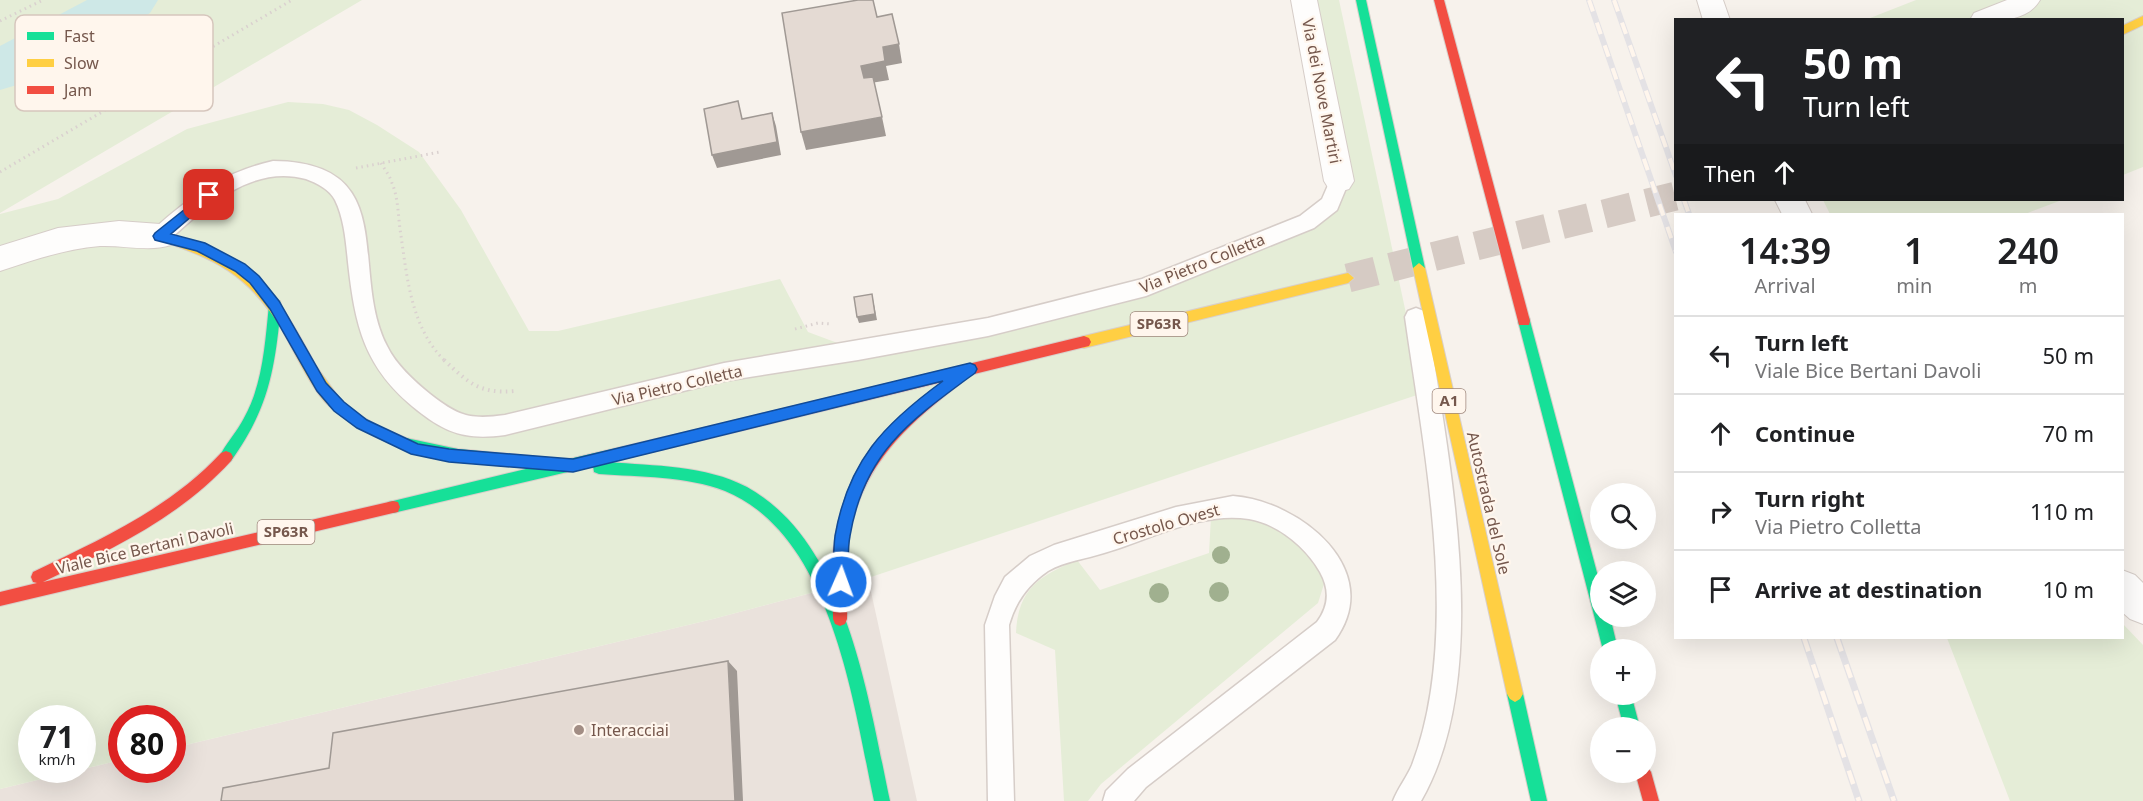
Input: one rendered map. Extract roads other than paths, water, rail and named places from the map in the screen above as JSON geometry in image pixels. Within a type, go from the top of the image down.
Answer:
[{"type":"highway","name":"Autostrada del Sole","points":[[1361,0],[1395,163],[1539,801]]},
{"type":"highway","points":[[1439,0],[1590,572]]},
{"type":"highway","points":[[2124,30],[2143,20]]},
{"type":"highway","points":[[160,236],[200,247],[240,268],[254,279],[275,305],[321,387],[339,407],[362,424],[416,450],[449,456],[573,465],[693,478],[729,487],[753,498],[780,518],[795,536],[840,627],[882,801]]},
{"type":"highway","name":"Viale Bice Bertani Davoli","points":[[0,597],[573,465],[1348,278]]},
{"type":"highway","points":[[0,597],[149,521],[180,501],[210,474],[238,440],[257,408],[267,372],[275,305]]},
{"type":"highway","points":[[840,627],[842,538],[851,499],[863,469],[887,437],[912,411],[970,369]]},
{"type":"highway","points":[[1646,783],[1651,801]]},
{"type":"street","name":"Via dei Nove Martiri","points":[[1304,0],[1339,181]]},
{"type":"street","points":[[1710,0],[1716,18]]},
{"type":"street","points":[[1988,18],[2012,9],[2027,0]]},
{"type":"street","points":[[0,259],[49,242],[78,235],[134,232],[160,236]]},
{"type":"street","points":[[2124,589],[2143,607]]},
{"type":"lane","points":[[1395,163],[1446,540],[1449,633],[1439,711],[1425,766],[1406,801]]},
{"type":"lane","name":"Via Pietro Colletta","points":[[160,236],[209,195],[248,174],[268,170],[296,170],[310,172],[330,182],[346,200],[354,230],[369,325],[375,345],[385,364],[414,394],[452,423],[478,429],[505,425],[724,372],[858,351],[988,327],[1146,287],[1306,222],[1330,204],[1339,181]]},
{"type":"lane","name":"Crostolo Ovest","points":[[1001,801],[997,626],[1004,600],[1023,576],[1047,559],[1210,509],[1247,508],[1282,519],[1300,531],[1330,566],[1339,587],[1338,614],[1326,631],[1137,778],[1116,801]]},
{"type":"waterway","points":[[103,15],[131,0]]},
{"type":"waterway","points":[[0,70],[15,62]]},
{"type":"tunnel","points":[[1348,278],[1674,196]]},
{"type":"railway","points":[[1589,0],[1674,246]]},
{"type":"railway","points":[[1614,0],[1674,170]]},
{"type":"railway","points":[[1684,201],[1689,213]]},
{"type":"railway","points":[[1804,639],[1859,801]]},
{"type":"railway","points":[[1837,639],[1894,801]]},
{"type":"place","name":"Interacciai","points":[[579,730]]}]
